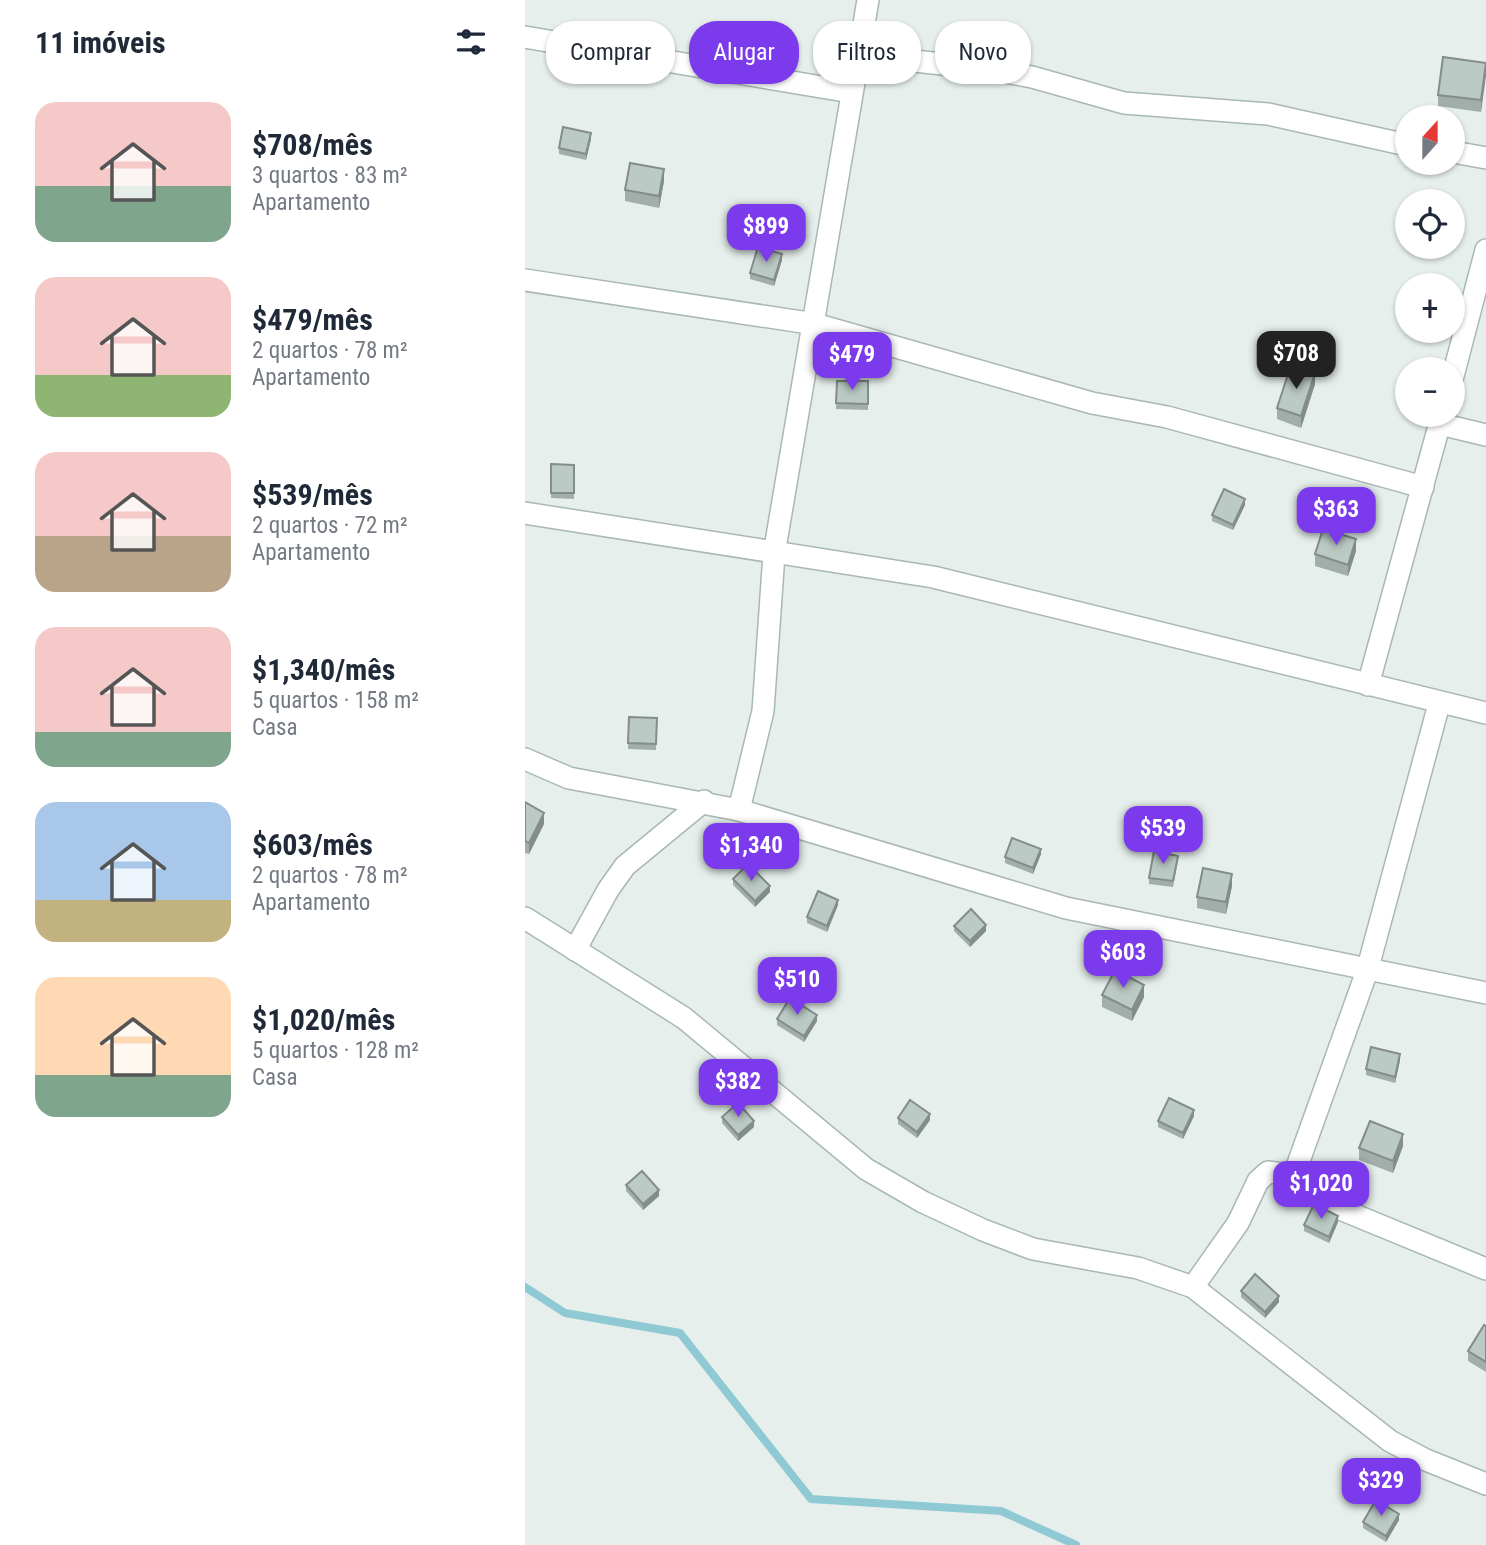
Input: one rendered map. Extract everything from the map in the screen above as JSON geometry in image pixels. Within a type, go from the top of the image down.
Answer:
[{"type":"street","points":[[864,21],[868,0]]},
{"type":"street","points":[[525,37],[851,92]]},
{"type":"street","points":[[921,63],[1021,75],[1124,103],[1268,114],[1395,142]]},
{"type":"street","points":[[740,810],[764,711],[774,554],[815,324],[853,84]]},
{"type":"street","points":[[1465,154],[1486,158]]},
{"type":"street","points":[[1458,357],[1486,250]]},
{"type":"street","points":[[525,280],[815,324],[1092,402],[1167,416],[1423,487]]},
{"type":"street","points":[[1368,685],[1439,427]]},
{"type":"street","points":[[1464,427],[1486,435]]},
{"type":"street","points":[[525,513],[933,577],[1439,704],[1486,713]]},
{"type":"street","points":[[1294,1175],[1367,971],[1439,704]]},
{"type":"street","points":[[525,759],[569,778],[704,801],[740,810],[1066,908],[1486,993]]},
{"type":"street","points":[[575,950],[608,890],[625,866],[704,801]]},
{"type":"street","points":[[525,918],[684,1018],[866,1168],[923,1202],[1033,1249],[1138,1268],[1193,1287],[1390,1441],[1426,1460],[1486,1484]]},
{"type":"street","points":[[1193,1287],[1238,1223],[1258,1181],[1268,1172],[1294,1175],[1316,1196],[1333,1206],[1486,1269]]},
{"type":"building","points":[[1443,57],[1486,63],[1481,100],[1438,95]]},
{"type":"building","points":[[563,127],[591,133],[586,154],[559,148]]},
{"type":"building","points":[[630,163],[664,169],[659,196],[625,190]]},
{"type":"building","points":[[758,247],[782,254],[774,280],[750,273]]},
{"type":"building","points":[[1291,365],[1315,373],[1301,416],[1277,408]]},
{"type":"building","points":[[837,381],[868,381],[868,404],[836,403]]},
{"type":"building","points":[[551,464],[574,465],[574,493],[551,493]]},
{"type":"building","points":[[1224,489],[1245,499],[1233,525],[1212,515]]},
{"type":"building","points":[[1323,529],[1356,539],[1348,565],[1315,554]]},
{"type":"building","points":[[629,717],[657,718],[656,744],[628,743]]},
{"type":"building","points":[[525,802],[544,813],[529,843],[525,841]]},
{"type":"building","points":[[1012,838],[1041,849],[1033,868],[1005,857]]},
{"type":"building","points":[[1154,851],[1178,856],[1173,881],[1149,878]]},
{"type":"building","points":[[748,864],[770,886],[755,901],[733,879]]},
{"type":"building","points":[[1203,868],[1232,874],[1226,902],[1197,897]]},
{"type":"building","points":[[818,891],[838,900],[827,926],[807,917]]},
{"type":"building","points":[[971,909],[986,925],[970,941],[954,926]]},
{"type":"building","points":[[1115,970],[1144,985],[1132,1010],[1102,995]]},
{"type":"building","points":[[790,998],[817,1015],[804,1036],[777,1019]]},
{"type":"building","points":[[1371,1047],[1400,1054],[1395,1077],[1366,1069]]},
{"type":"building","points":[[1169,1098],[1194,1110],[1183,1133],[1158,1121]]},
{"type":"building","points":[[910,1100],[930,1114],[917,1132],[898,1118]]},
{"type":"building","points":[[738,1103],[754,1121],[738,1135],[722,1117]]},
{"type":"building","points":[[1370,1121],[1403,1134],[1393,1161],[1359,1148]]},
{"type":"building","points":[[642,1171],[659,1190],[643,1204],[626,1185]]},
{"type":"building","points":[[1314,1204],[1338,1216],[1329,1237],[1304,1225]]},
{"type":"building","points":[[1255,1274],[1279,1296],[1265,1312],[1241,1291]]},
{"type":"building","points":[[1484,1325],[1486,1326],[1486,1362],[1468,1351]]},
{"type":"building","points":[[1376,1500],[1399,1514],[1386,1536],[1363,1522]]},
{"type":"waterway","points":[[525,1287],[565,1313],[680,1333],[811,1499],[1001,1511],[1076,1545]]}]
